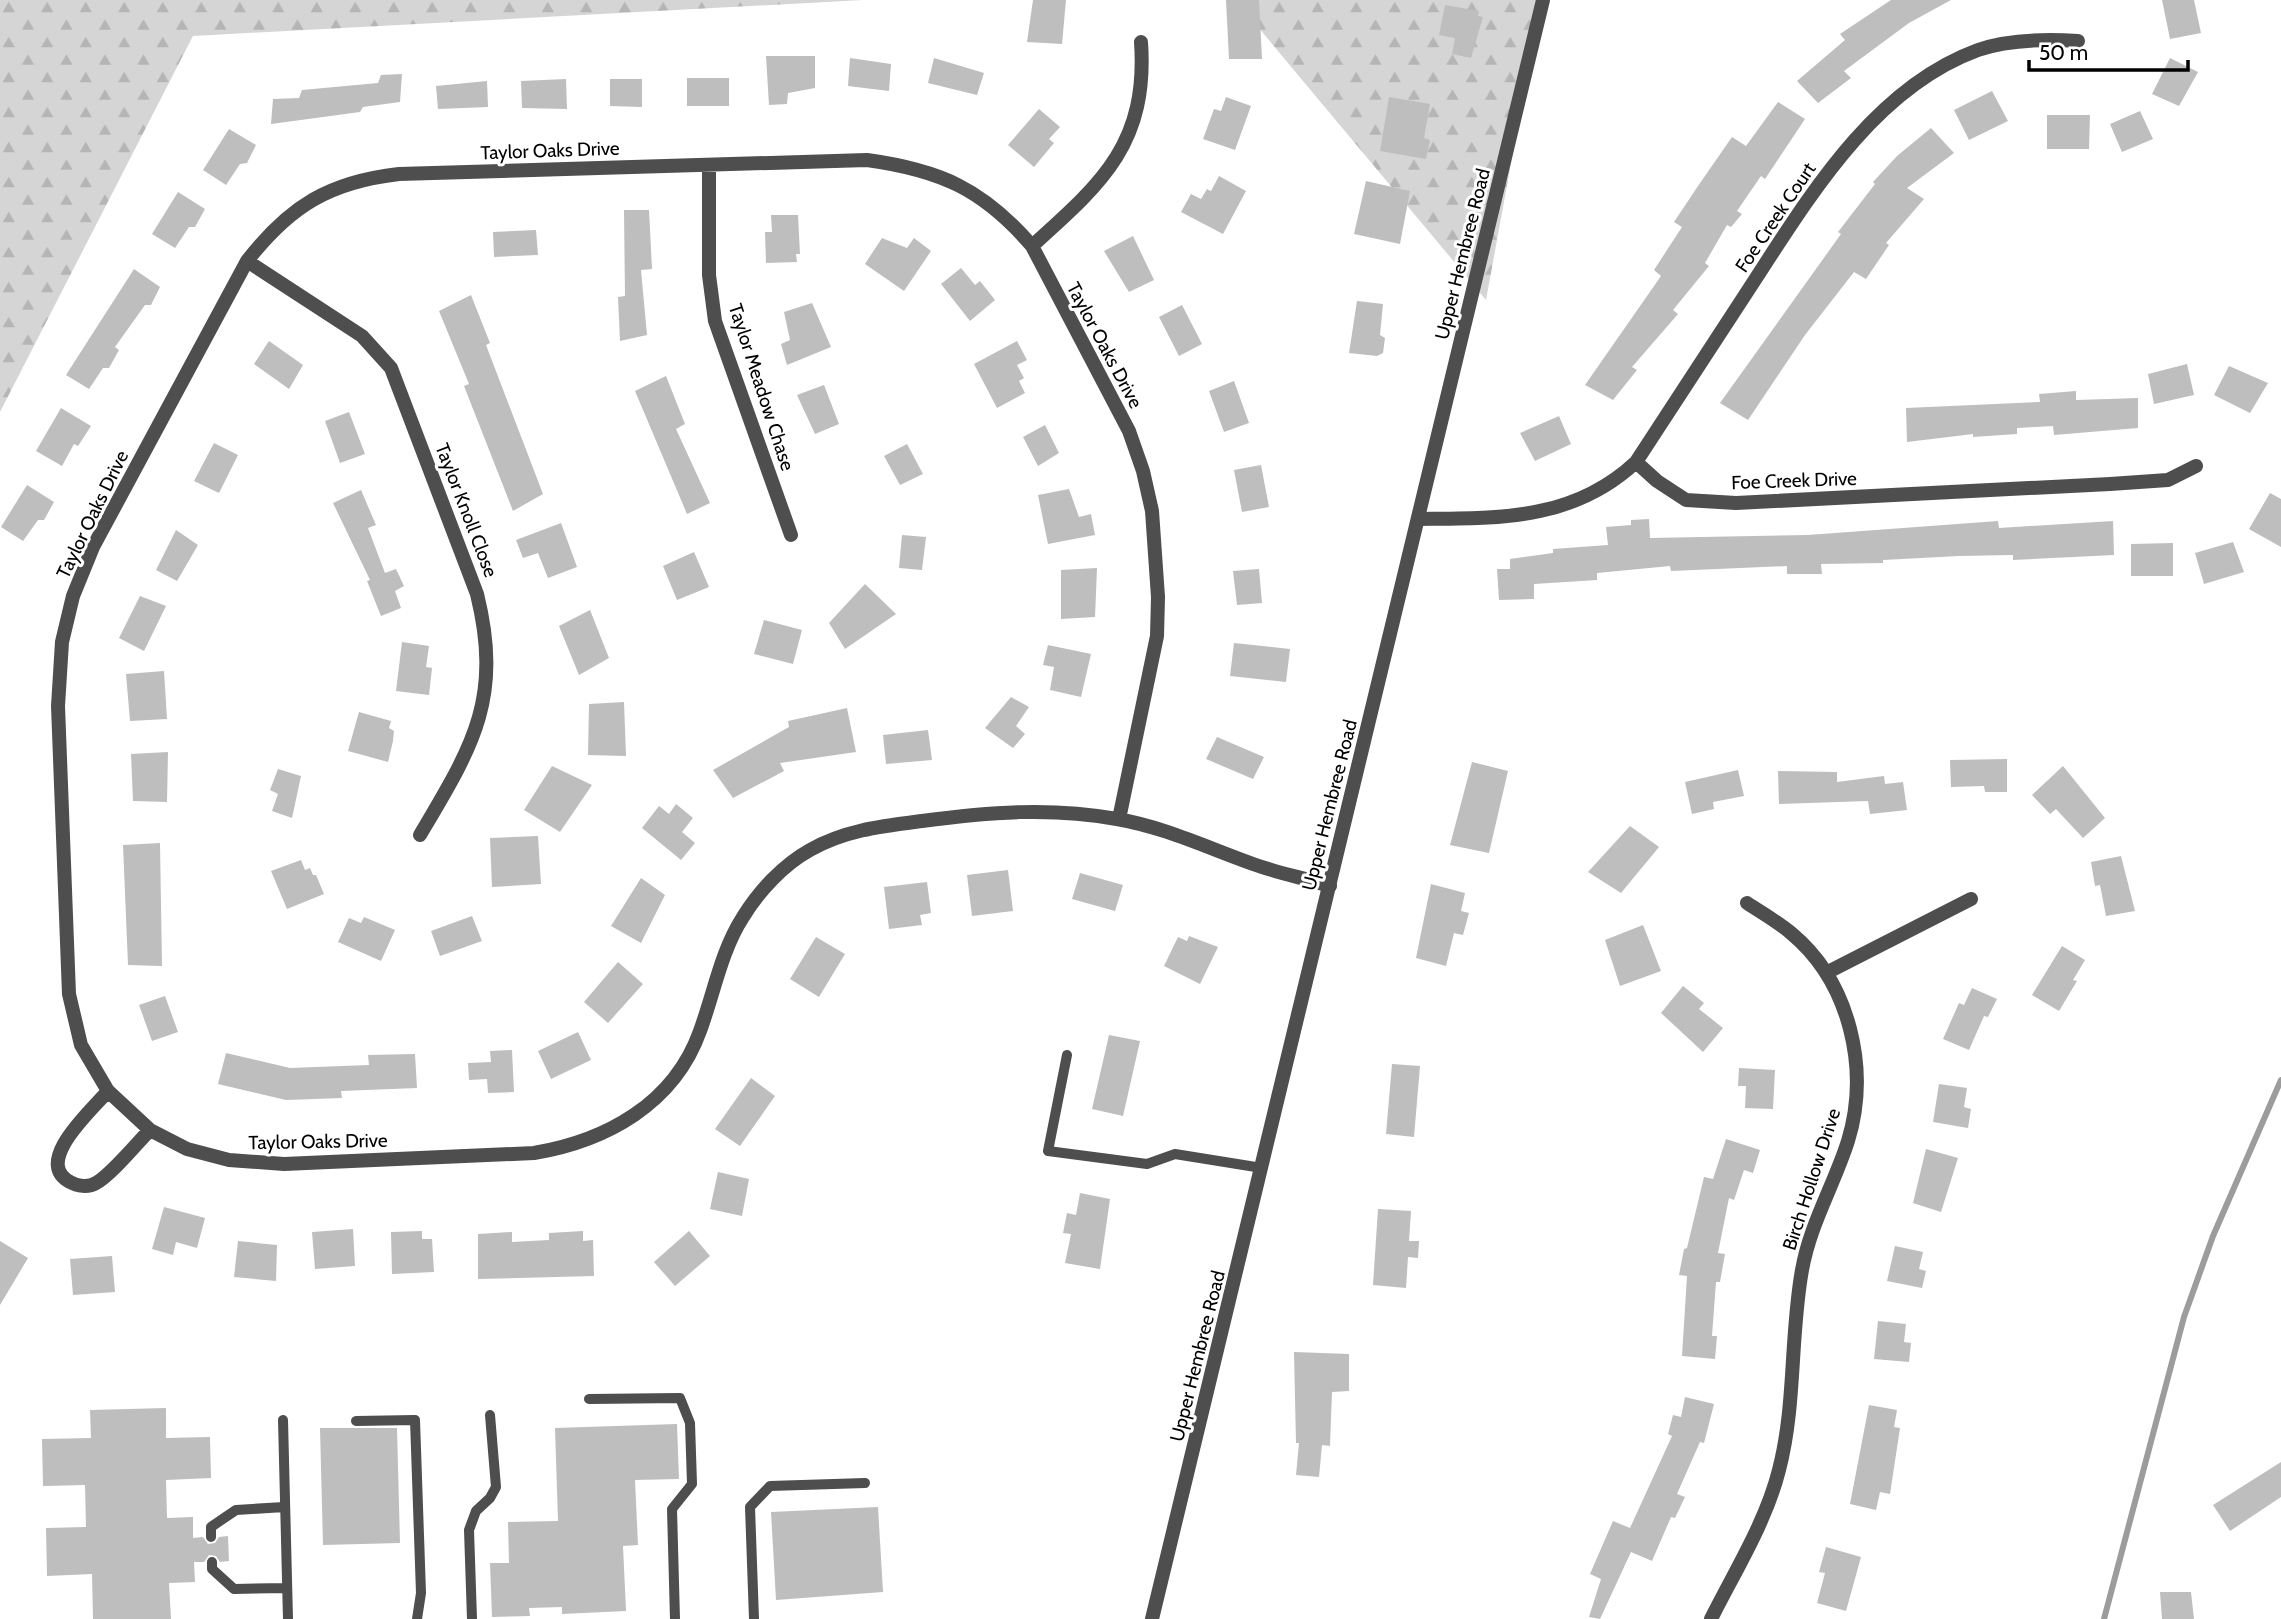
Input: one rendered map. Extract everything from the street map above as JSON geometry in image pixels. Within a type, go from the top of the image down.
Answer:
[{"type":"street","name":"Upper Hembree Road","points":[[1152,1619],[1543,0]]},
{"type":"street","name":"Foe Creek Court","points":[[1636,462],[1819,181],[1881,112],[1937,71],[1978,50],[2008,43],[2078,41]]},
{"type":"street","points":[[1032,246],[1092,192],[1118,156],[1130,130],[1140,90],[1141,42]]},
{"type":"street","name":"Taylor Oaks Drive","points":[[1119,819],[1157,636],[1158,597],[1152,511],[1143,471],[1129,431],[1032,246],[1014,225],[974,193],[945,177],[913,166],[867,160],[399,174],[368,177],[331,189],[300,206],[273,228],[247,261],[93,547],[73,596],[62,642],[58,706],[69,994],[81,1045],[108,1091],[150,1130],[187,1149],[219,1157],[284,1164],[534,1153],[571,1147],[605,1134],[645,1108],[678,1073],[699,1034],[728,946],[742,917],[770,881],[808,851],[864,829],[985,812],[1052,810],[1119,819],[1167,832],[1255,865],[1329,886]]},
{"type":"street","name":"Taylor Meadow Chase","points":[[709,165],[709,275],[715,321],[792,535]]},
{"type":"street","name":"Taylor Knoll Close","points":[[247,261],[362,336],[391,368],[477,594],[486,629],[489,666],[482,716],[465,760],[420,835]]},
{"type":"street","points":[[1418,519],[1502,518],[1548,510],[1591,496],[1636,462]]},
{"type":"street","name":"Foe Creek Drive","points":[[1636,462],[1657,481],[1686,500],[1736,503],[2121,484],[2168,480],[2196,466]]},
{"type":"street","points":[[1826,973],[1971,900]]},
{"type":"street","name":"Birch Hollow Drive","points":[[1712,1619],[1765,1510],[1779,1471],[1788,1424],[1802,1267],[1814,1226],[1848,1141],[1856,1108],[1857,1074],[1853,1037],[1843,1005],[1826,973],[1792,933],[1747,903]]},
{"type":"street","points":[[108,1091],[59,1148],[57,1163],[64,1179],[78,1186],[95,1184],[150,1130]]},
{"type":"lane","points":[[1067,1055],[1048,1151],[1147,1164],[1175,1154],[1262,1168]]},
{"type":"lane","points":[[589,1399],[680,1398],[685,1410],[690,1423],[692,1484],[672,1509],[675,1619]]},
{"type":"lane","points":[[472,1619],[469,1530],[476,1511],[490,1499],[496,1487],[491,1415]]},
{"type":"lane","points":[[283,1420],[288,1619]]},
{"type":"lane","points":[[356,1421],[415,1420],[421,1593],[417,1619]]},
{"type":"lane","points":[[754,1619],[750,1507],[770,1486],[865,1483]]},
{"type":"lane","points":[[211,1537],[211,1527],[236,1510],[284,1507]]},
{"type":"lane","points":[[212,1562],[212,1569],[234,1588],[286,1588]]},
{"type":"green space","points":[[0,0],[863,0],[193,36],[0,412]]},
{"type":"green space","points":[[1236,0],[1541,0],[1486,300],[1268,39]]},
{"type":"building","points":[[1033,0],[1066,0],[1062,44],[1027,42]]},
{"type":"building","points":[[1226,0],[1259,0],[1262,59],[1229,59]]},
{"type":"building","points":[[1891,0],[1951,0],[1909,23],[1844,71],[1851,78],[1818,103],[1797,81],[1845,40],[1840,34]]},
{"type":"building","points":[[2162,0],[2194,0],[2201,33],[2170,39]]},
{"type":"building","points":[[1445,5],[1479,11],[1478,16],[1483,17],[1471,58],[1452,54],[1455,38],[1439,35]]},
{"type":"building","points":[[766,56],[815,56],[815,88],[788,93],[787,104],[769,105]]},
{"type":"building","points":[[850,58],[891,64],[889,91],[848,86]]},
{"type":"building","points":[[934,58],[984,73],[977,95],[928,83]]},
{"type":"building","points":[[2170,58],[2198,72],[2179,106],[2152,94]]},
{"type":"building","points":[[402,74],[400,102],[363,107],[360,112],[271,124],[273,99],[299,98],[302,90],[378,83],[381,75]]},
{"type":"building","points":[[687,78],[729,78],[729,106],[687,106]]},
{"type":"building","points":[[566,79],[567,109],[522,108],[521,81]]},
{"type":"building","points":[[610,79],[642,79],[642,107],[610,106]]},
{"type":"building","points":[[487,81],[488,107],[438,109],[436,86]]},
{"type":"building","points":[[1992,91],[2008,121],[1969,140],[1954,110]]},
{"type":"building","points":[[1226,97],[1251,106],[1235,150],[1203,139],[1214,109],[1221,111]]},
{"type":"building","points":[[1389,97],[1430,104],[1424,138],[1430,140],[1426,159],[1380,151]]},
{"type":"building","points":[[1778,102],[1805,119],[1765,179],[1761,176],[1737,211],[1742,214],[1731,227],[1727,225],[1705,263],[1709,266],[1673,310],[1678,314],[1632,367],[1637,370],[1613,400],[1585,385],[1661,276],[1654,270],[1682,227],[1674,222],[1698,186],[1732,137],[1746,146]]},
{"type":"building","points":[[1039,109],[1060,127],[1049,139],[1054,143],[1034,167],[1008,145]]},
{"type":"building","points":[[2140,111],[2153,139],[2122,152],[2110,124]]},
{"type":"building","points":[[2047,115],[2090,115],[2089,149],[2047,149]]},
{"type":"building","points":[[1931,128],[1954,153],[1907,188],[1924,199],[1886,243],[1889,245],[1866,279],[1854,272],[1805,335],[1748,420],[1720,403],[1841,234],[1838,232],[1875,184],[1873,182],[1897,156]]},
{"type":"building","points":[[229,129],[256,145],[247,163],[240,164],[226,185],[203,170]]},
{"type":"building","points":[[1219,176],[1246,191],[1223,234],[1181,212],[1191,194],[1201,199],[1207,189],[1211,191]]},
{"type":"building","points":[[1366,181],[1410,191],[1400,244],[1354,234]]},
{"type":"building","points":[[178,192],[205,209],[195,227],[189,227],[175,248],[152,234]]},
{"type":"building","points":[[624,210],[649,210],[652,269],[641,270],[647,335],[620,341],[618,297],[625,296]]},
{"type":"building","points":[[771,215],[798,215],[800,254],[796,254],[797,262],[766,263],[765,232],[772,232]]},
{"type":"building","points":[[536,230],[538,255],[494,257],[493,232]]},
{"type":"building","points":[[1133,236],[1154,280],[1129,292],[1104,251]]},
{"type":"building","points":[[882,238],[907,248],[914,238],[931,251],[904,291],[865,264]]},
{"type":"building","points":[[961,268],[975,285],[980,281],[995,300],[970,321],[941,284]]},
{"type":"building","points":[[134,269],[160,287],[151,305],[145,305],[115,347],[119,350],[109,368],[103,368],[89,389],[66,375]]},
{"type":"building","points":[[471,295],[490,343],[486,345],[543,494],[513,511],[464,386],[469,384],[439,311]]},
{"type":"building","points":[[1357,301],[1383,304],[1380,335],[1385,338],[1383,353],[1377,356],[1349,353]]},
{"type":"building","points":[[812,303],[831,347],[787,365],[781,344],[790,340],[784,312]]},
{"type":"building","points":[[1182,305],[1202,344],[1179,356],[1159,317]]},
{"type":"building","points":[[269,341],[303,365],[289,389],[254,364]]},
{"type":"building","points":[[1017,341],[1027,360],[1017,365],[1024,378],[1019,381],[1025,393],[997,408],[974,364]]},
{"type":"building","points":[[2187,364],[2194,395],[2154,404],[2148,374]]},
{"type":"building","points":[[2229,366],[2268,383],[2250,413],[2214,395]]},
{"type":"building","points":[[666,376],[685,424],[676,429],[710,503],[687,514],[635,391]]},
{"type":"building","points":[[1234,381],[1249,423],[1224,432],[1209,391]]},
{"type":"building","points":[[824,385],[839,424],[815,434],[797,395]]},
{"type":"building","points":[[2076,391],[2076,400],[2138,398],[2138,428],[2054,435],[2053,426],[2017,428],[2017,434],[1973,437],[1973,434],[1907,442],[1906,408],[2040,402],[2039,394]]},
{"type":"building","points":[[61,408],[91,426],[78,446],[74,444],[62,466],[36,451]]},
{"type":"building","points":[[349,412],[365,454],[340,463],[325,421]]},
{"type":"building","points":[[1559,416],[1571,444],[1535,461],[1520,433]]},
{"type":"building","points":[[1045,425],[1059,453],[1038,466],[1023,437]]},
{"type":"building","points":[[214,443],[238,455],[219,493],[194,481]]},
{"type":"building","points":[[907,444],[923,474],[900,485],[884,456]]},
{"type":"building","points":[[1261,465],[1269,507],[1242,512],[1234,470]]},
{"type":"building","points":[[27,485],[54,502],[44,520],[38,520],[23,541],[1,527]]},
{"type":"building","points":[[1069,489],[1079,517],[1091,514],[1095,535],[1048,544],[1038,495]]},
{"type":"building","points":[[361,490],[376,525],[368,528],[385,573],[396,569],[404,586],[395,591],[401,608],[381,616],[367,581],[370,580],[333,503]]},
{"type":"building","points":[[2270,493],[2281,499],[2281,547],[2249,529]]},
{"type":"building","points":[[1649,519],[1650,538],[1808,535],[1998,521],[1999,528],[2113,521],[2114,555],[2013,560],[2013,555],[1959,556],[1883,560],[1883,563],[1821,564],[1822,574],[1787,574],[1787,566],[1671,571],[1670,566],[1597,573],[1597,580],[1534,584],[1534,599],[1499,600],[1497,569],[1510,569],[1510,559],[1553,553],[1553,549],[1608,545],[1606,527],[1631,525],[1631,520]]},
{"type":"building","points":[[561,523],[577,567],[548,578],[538,553],[523,558],[516,540]]},
{"type":"building","points":[[176,530],[198,545],[177,581],[156,570]]},
{"type":"building","points":[[902,535],[926,537],[922,570],[899,568]]},
{"type":"building","points":[[2233,542],[2244,572],[2204,584],[2195,553]]},
{"type":"building","points":[[2173,543],[2173,576],[2131,576],[2131,544]]},
{"type":"building","points":[[694,552],[709,587],[677,600],[663,566]]},
{"type":"building","points":[[1097,568],[1095,617],[1061,619],[1061,570]]},
{"type":"building","points":[[1259,569],[1262,603],[1237,605],[1233,571]]},
{"type":"building","points":[[865,584],[896,614],[845,649],[829,623]]},
{"type":"building","points":[[140,596],[166,606],[144,651],[119,638]]},
{"type":"building","points":[[590,610],[609,658],[579,675],[559,626]]},
{"type":"building","points":[[764,620],[802,630],[793,664],[754,654]]},
{"type":"building","points":[[402,642],[429,646],[426,667],[432,668],[429,695],[396,691]]},
{"type":"building","points":[[1234,643],[1290,649],[1286,682],[1230,676]]},
{"type":"building","points":[[1048,645],[1091,654],[1081,697],[1050,690],[1054,667],[1043,665]]},
{"type":"building","points":[[164,671],[167,719],[130,721],[126,674]]},
{"type":"building","points":[[1011,697],[1029,707],[1016,726],[1025,734],[1013,748],[985,728]]},
{"type":"building","points":[[624,702],[626,756],[588,755],[589,704]]},
{"type":"building","points":[[847,708],[856,752],[780,763],[784,771],[733,798],[713,770],[789,727],[788,721]]},
{"type":"building","points":[[359,712],[391,721],[389,728],[394,731],[388,762],[348,751]]},
{"type":"building","points":[[928,730],[932,760],[886,764],[883,735]]},
{"type":"building","points":[[1217,737],[1264,757],[1253,779],[1206,759]]},
{"type":"building","points":[[168,752],[167,802],[133,801],[131,754]]},
{"type":"building","points":[[2007,759],[2007,792],[1985,792],[1984,786],[1951,787],[1950,760]]},
{"type":"building","points":[[1472,762],[1508,771],[1489,853],[1450,845]]},
{"type":"building","points":[[552,766],[592,785],[560,832],[524,810]]},
{"type":"building","points":[[2063,766],[2105,818],[2083,838],[2056,809],[2050,814],[2032,795]]},
{"type":"building","points":[[278,769],[301,776],[292,818],[272,811],[278,794],[270,790]]},
{"type":"building","points":[[1738,770],[1744,796],[1713,802],[1714,809],[1692,814],[1685,782]]},
{"type":"building","points":[[1778,771],[1837,772],[1837,782],[1884,776],[1885,784],[1903,782],[1907,810],[1870,814],[1868,801],[1779,804]]},
{"type":"building","points":[[676,804],[693,818],[682,832],[695,843],[681,860],[642,828],[659,806],[669,814]]},
{"type":"building","points":[[1630,826],[1659,847],[1621,893],[1588,872]]},
{"type":"building","points":[[538,836],[541,884],[492,887],[490,838]]},
{"type":"building","points":[[160,843],[162,966],[128,965],[123,845]]},
{"type":"building","points":[[2121,856],[2135,911],[2106,916],[2100,885],[2095,886],[2091,862]]},
{"type":"building","points":[[301,860],[305,870],[310,868],[313,875],[316,875],[324,894],[287,909],[271,871]]},
{"type":"building","points":[[1008,870],[1013,911],[972,916],[967,875]]},
{"type":"building","points":[[1080,873],[1123,885],[1115,911],[1072,899]]},
{"type":"building","points":[[641,878],[665,895],[641,943],[611,926]]},
{"type":"building","points":[[927,882],[931,913],[920,915],[922,925],[889,929],[884,887]]},
{"type":"building","points":[[1431,884],[1465,893],[1461,911],[1469,913],[1463,935],[1454,933],[1446,966],[1416,958]]},
{"type":"building","points":[[472,916],[482,941],[440,956],[431,931]]},
{"type":"building","points":[[364,917],[395,930],[381,961],[338,942],[349,918],[361,923]]},
{"type":"building","points":[[1643,925],[1661,971],[1620,986],[1605,940]]},
{"type":"building","points":[[1189,936],[1218,947],[1200,984],[1164,966],[1178,937],[1187,941]]},
{"type":"building","points":[[816,937],[845,954],[819,997],[790,979]]},
{"type":"building","points":[[2062,946],[2085,960],[2073,980],[2077,981],[2059,1011],[2032,995]]},
{"type":"building","points":[[618,962],[643,984],[608,1023],[584,1002]]},
{"type":"building","points":[[1683,986],[1704,1003],[1699,1009],[1723,1028],[1703,1052],[1661,1013]]},
{"type":"building","points":[[1972,988],[1997,999],[1988,1017],[1984,1016],[1969,1050],[1943,1039],[1959,1003],[1964,1005]]},
{"type":"building","points":[[165,996],[178,1032],[152,1041],[139,1005]]},
{"type":"building","points":[[578,1032],[591,1060],[551,1079],[538,1051]]},
{"type":"building","points":[[1109,1035],[1140,1041],[1123,1116],[1092,1109]]},
{"type":"building","points":[[512,1050],[514,1092],[488,1093],[487,1079],[469,1080],[468,1063],[491,1062],[490,1051]]},
{"type":"building","points":[[226,1053],[290,1068],[369,1065],[368,1055],[415,1054],[417,1088],[341,1091],[342,1098],[286,1100],[218,1084]]},
{"type":"building","points":[[1392,1064],[1420,1066],[1414,1137],[1386,1134]]},
{"type":"building","points":[[1739,1068],[1775,1070],[1773,1109],[1745,1108],[1746,1086],[1738,1086]]},
{"type":"building","points":[[751,1078],[775,1096],[740,1146],[715,1129]]},
{"type":"building","points":[[1939,1084],[1967,1088],[1964,1107],[1971,1109],[1968,1128],[1933,1122]]},
{"type":"building","points":[[1726,1139],[1760,1150],[1753,1173],[1744,1170],[1734,1200],[1729,1198],[1718,1253],[1725,1254],[1720,1282],[1716,1282],[1712,1336],[1717,1336],[1715,1359],[1682,1356],[1687,1276],[1679,1275],[1684,1249],[1687,1248],[1704,1177],[1713,1179]]},
{"type":"building","points":[[1926,1149],[1958,1158],[1941,1212],[1913,1203]]},
{"type":"building","points":[[718,1172],[749,1179],[742,1216],[710,1209]]},
{"type":"building","points":[[1080,1193],[1110,1199],[1100,1269],[1065,1263],[1071,1234],[1063,1233],[1067,1213],[1076,1215]]},
{"type":"building","points":[[164,1207],[205,1218],[197,1248],[176,1242],[173,1255],[152,1249]]},
{"type":"building","points":[[1378,1209],[1411,1211],[1409,1241],[1419,1241],[1418,1258],[1408,1257],[1406,1288],[1373,1285]]},
{"type":"building","points":[[353,1229],[355,1266],[315,1269],[312,1232]]},
{"type":"building","points":[[422,1231],[422,1239],[432,1239],[434,1272],[392,1274],[391,1232]]},
{"type":"building","points":[[583,1231],[583,1241],[593,1240],[594,1276],[478,1279],[478,1234],[512,1232],[512,1242],[549,1240],[549,1233]]},
{"type":"building","points":[[689,1231],[710,1256],[675,1286],[654,1262]]},
{"type":"building","points":[[0,1241],[28,1258],[0,1305]]},
{"type":"building","points":[[238,1241],[277,1245],[276,1281],[234,1277]]},
{"type":"building","points":[[1895,1246],[1923,1252],[1919,1269],[1926,1271],[1922,1288],[1887,1281]]},
{"type":"building","points":[[112,1256],[115,1292],[73,1295],[70,1259]]},
{"type":"building","points":[[1878,1321],[1906,1324],[1904,1342],[1911,1343],[1909,1362],[1874,1359]]},
{"type":"building","points":[[1294,1352],[1349,1354],[1349,1391],[1332,1392],[1330,1446],[1322,1445],[1319,1477],[1296,1475],[1299,1443],[1296,1443]]},
{"type":"building","points":[[1685,1397],[1714,1404],[1704,1443],[1700,1442],[1677,1494],[1685,1497],[1675,1518],[1671,1517],[1652,1561],[1631,1552],[1600,1619],[1589,1617],[1601,1579],[1590,1574],[1613,1521],[1630,1528],[1672,1436],[1668,1434],[1673,1415],[1681,1417]]},
{"type":"building","points":[[1869,1405],[1897,1410],[1894,1427],[1900,1428],[1890,1494],[1880,1492],[1876,1510],[1850,1504]]},
{"type":"building","points":[[166,1408],[166,1438],[210,1437],[211,1478],[166,1480],[167,1518],[193,1517],[193,1538],[203,1537],[208,1544],[215,1543],[219,1537],[228,1536],[229,1561],[220,1562],[216,1556],[209,1555],[204,1562],[194,1562],[195,1582],[169,1583],[171,1619],[93,1619],[92,1574],[47,1576],[46,1528],[86,1527],[85,1485],[43,1486],[42,1439],[91,1438],[90,1410]]},
{"type":"building","points":[[677,1424],[679,1479],[635,1480],[638,1545],[623,1546],[626,1611],[562,1614],[562,1607],[529,1608],[530,1616],[492,1617],[490,1563],[509,1563],[508,1522],[558,1521],[555,1428]]},
{"type":"building","points":[[320,1428],[397,1428],[400,1543],[323,1545]]},
{"type":"building","points":[[2281,1462],[2281,1497],[2230,1531],[2213,1505]]},
{"type":"building","points":[[878,1507],[883,1592],[776,1600],[771,1512]]},
{"type":"building","points":[[1826,1547],[1861,1557],[1846,1611],[1817,1603],[1825,1573],[1819,1572]]},
{"type":"building","points":[[2160,1592],[2191,1592],[2194,1619],[2162,1619]]},
{"type":"waterway","points":[[2104,1619],[2184,1317],[2213,1236],[2281,1080]]}]
